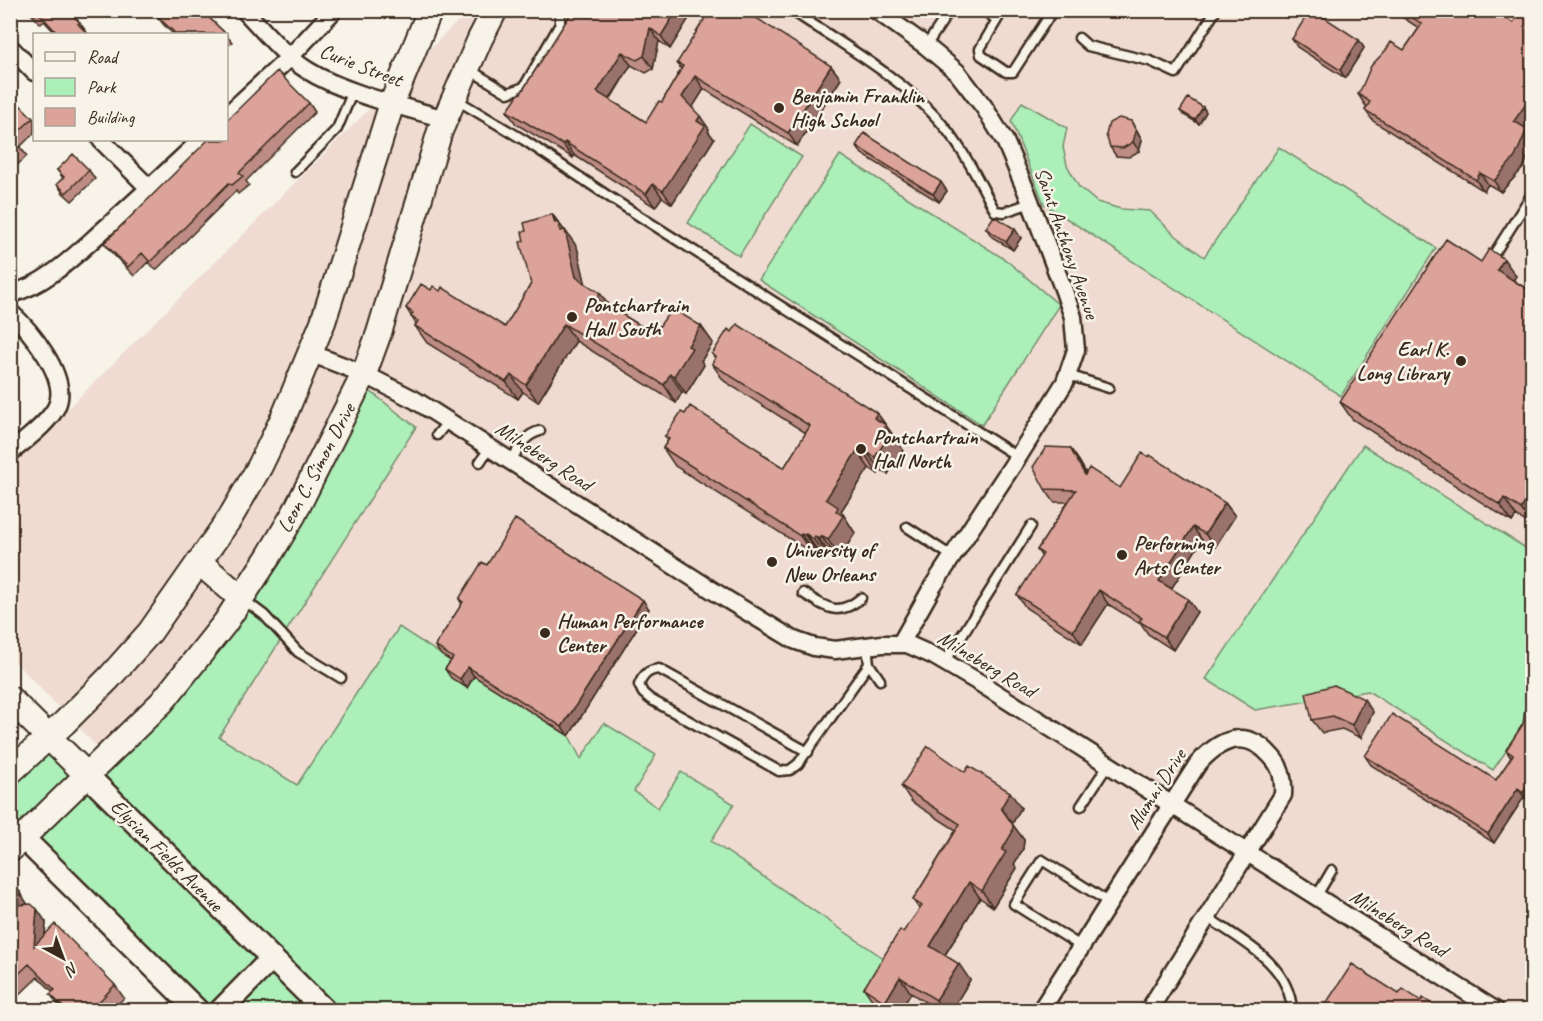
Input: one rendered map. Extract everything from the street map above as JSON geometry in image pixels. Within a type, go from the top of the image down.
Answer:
[{"type":"main road","points":[[10,772],[109,678],[150,632],[230,518],[260,465],[284,416],[323,322],[392,103],[430,10]]},
{"type":"main road","name":"Leon C. Simon Drive","points":[[15,838],[87,776],[162,702],[241,598],[294,514],[364,374],[450,109],[495,10]]},
{"type":"main road","points":[[200,563],[241,598]]},
{"type":"main road","name":"Elysian Fields Avenue","points":[[10,699],[87,776]]},
{"type":"street","name":"Curie Street","points":[[244,10],[290,57],[314,74],[392,103],[450,109]]},
{"type":"street","points":[[228,114],[290,57],[334,10]]},
{"type":"street","name":"Saint Anthony Avenue","points":[[878,11],[957,72],[984,107],[1005,141],[1031,203],[1072,317],[1076,350],[1068,375],[1018,457],[999,477],[901,643]]},
{"type":"street","points":[[10,47],[33,71]]},
{"type":"street","points":[[102,141],[149,188]]},
{"type":"street","points":[[10,294],[27,289],[58,268],[200,141]]},
{"type":"street","points":[[10,312],[37,342],[56,377],[59,392],[58,403],[53,412],[10,453]]},
{"type":"street","name":"Milneberg Road","points":[[310,353],[364,374],[415,400],[794,640],[824,649],[901,643],[920,649],[945,662],[1495,1011]]},
{"type":"street","name":"Alumni Drive","points":[[1041,1011],[1197,765],[1215,748],[1232,740],[1245,739],[1261,745],[1280,768],[1283,776],[1282,795],[1149,1011]]},
{"type":"street","name":"Elysian Fields Avenue","points":[[87,776],[324,1011]]},
{"type":"street","points":[[15,838],[197,1011]]},
{"type":"street","points":[[221,1011],[272,958]]},
{"type":"lane","points":[[467,68],[508,93],[524,87],[560,24],[560,10]]},
{"type":"lane","points":[[791,10],[907,90],[926,107],[954,139],[995,211],[1004,212],[1031,203]]},
{"type":"lane","points":[[926,46],[950,10]]},
{"type":"lane","points":[[984,10],[997,20]]},
{"type":"lane","points":[[1003,10],[980,49],[981,55],[1006,72],[1012,72],[1053,10]]},
{"type":"lane","points":[[1079,38],[1088,46],[1150,60],[1176,73],[1216,10]]},
{"type":"lane","points":[[295,172],[337,129],[353,90]]},
{"type":"lane","points":[[450,109],[524,140],[611,198],[1018,457]]},
{"type":"lane","points":[[1487,265],[1533,194]]},
{"type":"lane","points":[[1068,375],[1108,388]]},
{"type":"lane","points":[[438,435],[448,421]]},
{"type":"lane","points":[[511,461],[522,443],[532,433],[540,431]]},
{"type":"lane","points":[[480,462],[490,447]]},
{"type":"lane","points":[[945,662],[1031,526]]},
{"type":"lane","points":[[907,527],[952,557]]},
{"type":"lane","points":[[803,593],[833,609],[846,608],[861,598]]},
{"type":"lane","points":[[241,598],[264,615],[298,652],[341,678]]},
{"type":"lane","points":[[867,645],[869,664],[880,680]]},
{"type":"lane","points":[[808,752],[659,669],[651,669],[643,676],[639,685],[650,699],[779,771],[790,770],[808,752],[869,664]]},
{"type":"lane","points":[[1081,806],[1108,765]]},
{"type":"lane","points":[[1082,947],[1014,904],[1042,860],[1110,903]]},
{"type":"lane","points":[[1316,897],[1332,870]]},
{"type":"lane","points":[[1207,917],[1256,950],[1276,969],[1289,993],[1292,1011]]},
{"type":"shaded area","name":"University of New Orleans","points":[[468,11],[1532,11],[1532,1010],[352,1010],[11,658],[11,465]]},
{"type":"green space","points":[[1022,102],[1067,128],[1063,147],[1067,165],[1079,187],[1097,202],[1121,209],[1150,211],[1175,235],[1204,257],[1279,147],[1436,248],[1341,396],[1044,204],[1011,121]]},
{"type":"green space","points":[[750,124],[802,157],[739,256],[688,223]]},
{"type":"green space","points":[[840,155],[1006,260],[1059,305],[982,425],[759,280]]},
{"type":"green space","points":[[358,388],[371,392],[416,427],[219,737],[297,785],[399,627],[459,666],[467,688],[474,676],[569,736],[581,759],[604,723],[656,755],[634,791],[658,808],[681,772],[734,804],[711,841],[898,968],[875,1004],[885,1010],[197,1010],[23,839],[11,850],[11,772],[49,737],[87,775],[195,661]]},
{"type":"green space","points":[[1363,445],[1532,552],[1532,714],[1493,770],[1368,691],[1255,710],[1206,679]]},
{"type":"building","points":[[30,10],[69,10],[87,33],[57,33],[38,12],[35,15]]},
{"type":"building","points":[[162,10],[201,10],[225,33],[175,33],[157,16]]},
{"type":"building","name":"Benjamin Franklin High School","points":[[573,10],[677,10],[661,36],[650,28],[644,56],[637,60],[622,52],[597,92],[646,122],[659,101],[662,102],[683,66],[677,63],[710,10],[744,10],[831,66],[788,133],[695,76],[682,97],[700,116],[697,121],[705,126],[663,191],[653,184],[646,194],[565,142],[563,145],[507,111],[521,93]]},
{"type":"building","points":[[1310,10],[1359,40],[1340,70],[1292,39]]},
{"type":"building","points":[[1401,10],[1494,10],[1513,23],[1521,10],[1533,10],[1533,94],[1514,121],[1527,129],[1515,157],[1494,181],[1480,173],[1476,180],[1365,110],[1370,102],[1358,94],[1371,66],[1391,42],[1404,50],[1422,24]]},
{"type":"building","points":[[277,71],[309,103],[239,173],[243,176],[232,185],[229,183],[150,262],[142,253],[128,267],[104,243],[207,141],[228,141],[228,119]]},
{"type":"building","points":[[10,95],[33,118],[12,138],[20,146],[10,155]]},
{"type":"building","points":[[1188,98],[1203,107],[1195,120],[1180,111]]},
{"type":"building","points":[[1119,118],[1131,121],[1136,131],[1133,142],[1123,148],[1110,147],[1106,135],[1109,123]]},
{"type":"building","points":[[864,133],[941,182],[933,194],[856,146]]},
{"type":"building","points":[[73,154],[89,170],[66,193],[57,184],[64,177],[57,170]]},
{"type":"building","name":"Pontchartrain Hall South","points":[[552,214],[555,223],[558,222],[560,231],[565,230],[576,277],[600,293],[597,299],[654,334],[672,308],[701,326],[688,346],[692,348],[674,376],[670,374],[664,385],[564,324],[526,385],[511,375],[506,382],[415,326],[418,321],[411,317],[413,313],[406,308],[421,284],[431,290],[433,286],[440,291],[442,287],[505,327],[531,284],[520,242],[524,241],[522,232],[526,231],[524,223]]},
{"type":"building","points":[[994,216],[1015,229],[1006,242],[986,228]]},
{"type":"building","name":"Earl K. Long Library","points":[[1446,239],[1481,262],[1489,249],[1504,259],[1497,270],[1533,293],[1533,490],[1521,509],[1504,498],[1500,505],[1340,402]]},
{"type":"building","name":"Pontchartrain Hall North","points":[[737,324],[877,413],[874,418],[886,425],[883,428],[891,433],[875,457],[868,453],[866,456],[857,451],[826,499],[838,507],[836,511],[843,516],[828,540],[821,536],[819,539],[815,536],[813,539],[806,534],[800,536],[663,448],[669,439],[665,436],[681,412],[685,414],[690,406],[784,468],[810,426],[712,364],[716,357],[712,354],[728,329],[732,332]]},
{"type":"building","name":"Performing Arts Center","points":[[1046,447],[1070,448],[1085,475],[1089,468],[1120,488],[1142,453],[1149,457],[1150,455],[1225,503],[1205,534],[1193,527],[1159,581],[1188,599],[1164,637],[1139,621],[1142,618],[1099,590],[1073,631],[1017,595],[1043,554],[1037,550],[1076,490],[1045,489],[1033,467]]},
{"type":"building","name":"Human Performance Center","points":[[515,519],[643,600],[562,727],[468,667],[460,679],[445,669],[453,658],[435,646],[463,602],[459,599],[482,562],[487,565]]},
{"type":"building","points":[[1334,685],[1364,699],[1352,725],[1333,716],[1312,720],[1306,693]]},
{"type":"building","points":[[1533,704],[1533,784],[1529,782],[1523,792],[1518,788],[1488,834],[1365,756],[1392,714],[1496,780],[1513,755],[1506,750],[1523,724],[1525,709]]},
{"type":"building","points":[[928,746],[965,772],[969,766],[1010,792],[1001,808],[1013,825],[1012,833],[1002,850],[1006,852],[982,891],[969,882],[930,946],[959,964],[936,1000],[900,977],[885,1002],[864,988],[900,930],[903,932],[922,906],[913,900],[960,824],[901,786]]},
{"type":"building","points":[[10,887],[15,887],[20,892],[18,905],[31,904],[37,909],[34,946],[55,924],[115,985],[90,1011],[67,1011],[50,994],[55,990],[29,964],[10,982]]},
{"type":"building","points":[[1352,964],[1399,994],[1403,989],[1421,1001],[1423,998],[1438,1008],[1437,1011],[1321,1011]]},
{"type":"place","name":"Benjamin Franklin High School","points":[[779,108]]},
{"type":"place","name":"Pontchartrain Hall South","points":[[572,317]]},
{"type":"place","name":"Earl K. Long Library","points":[[1461,361]]},
{"type":"place","name":"Pontchartrain Hall North","points":[[861,449]]},
{"type":"place","name":"Performing Arts Center","points":[[1122,555]]},
{"type":"place","name":"University of New Orleans","points":[[772,562]]},
{"type":"place","name":"Human Performance Center","points":[[545,633]]}]
